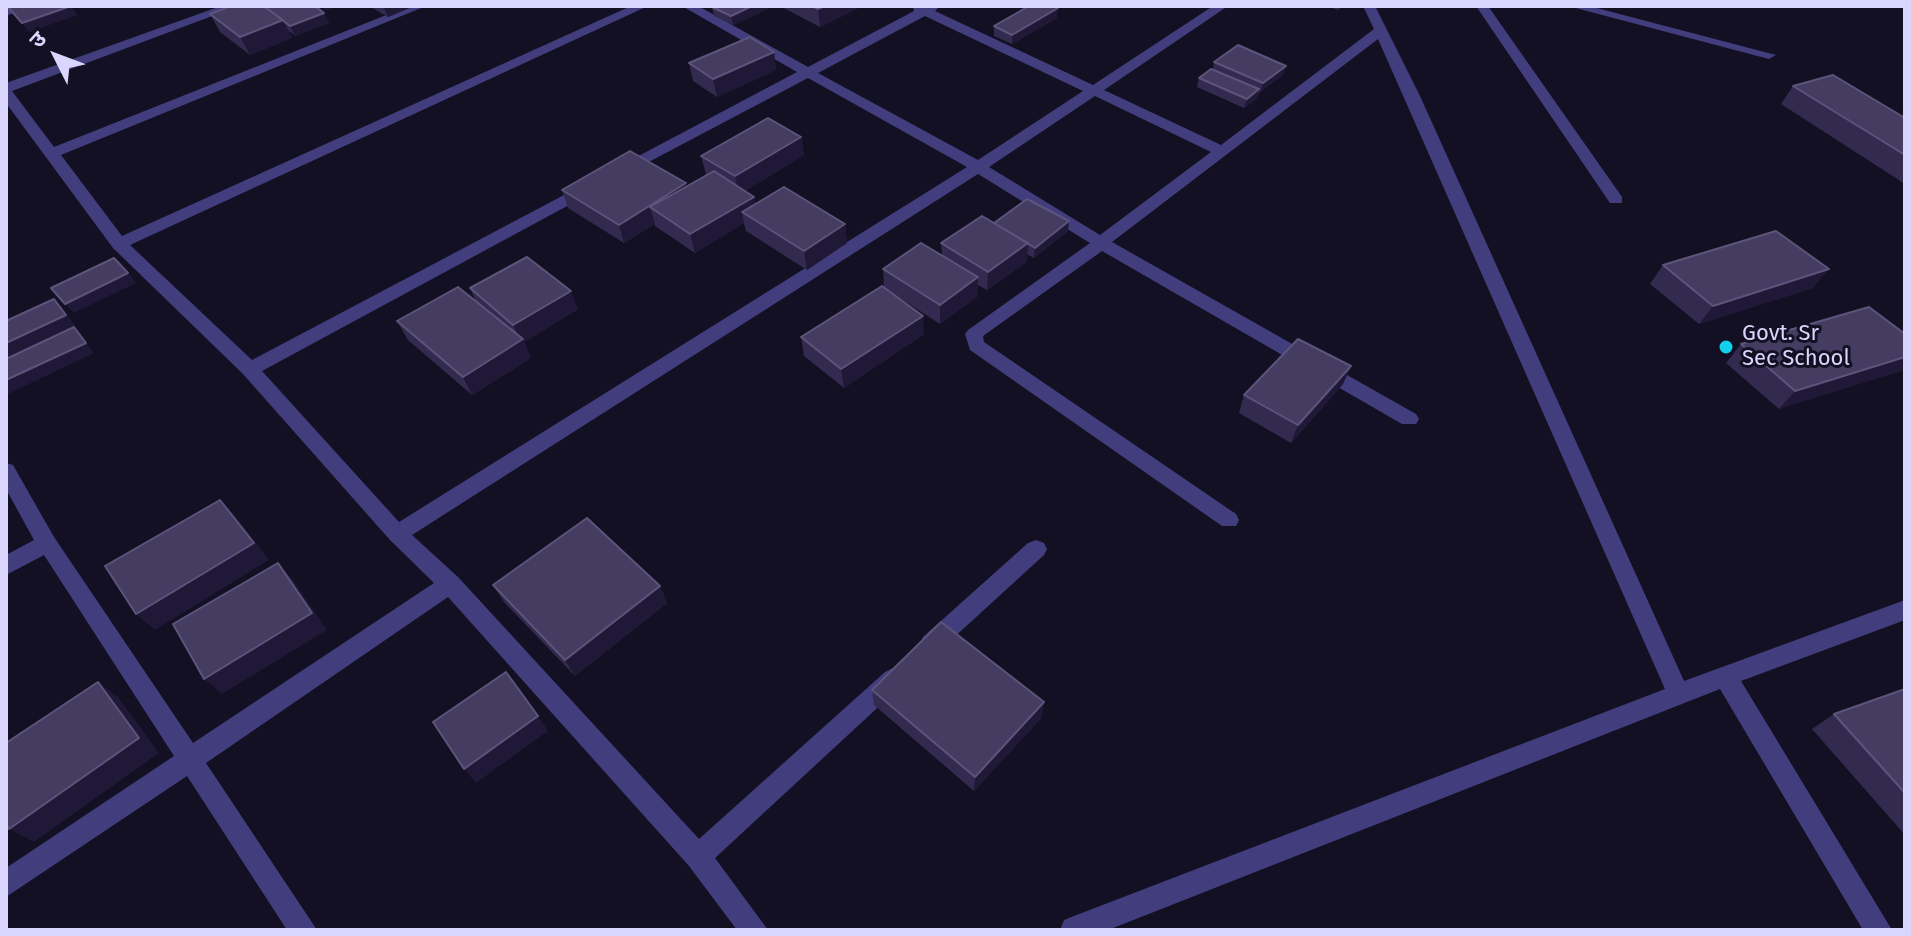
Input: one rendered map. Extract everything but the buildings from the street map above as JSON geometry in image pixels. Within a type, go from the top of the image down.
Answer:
[{"type":"street","points":[[6,12],[25,6]]},
{"type":"street","points":[[233,6],[6,90],[119,244],[250,369],[397,534],[450,584],[698,857],[754,930]]},
{"type":"street","points":[[53,153],[420,6]]},
{"type":"street","points":[[119,244],[642,6]]},
{"type":"street","points":[[688,6],[978,167],[1101,243],[1409,419]]},
{"type":"street","points":[[397,534],[978,167],[1222,6]]},
{"type":"street","points":[[1369,6],[1679,695]]},
{"type":"street","points":[[1482,6],[1616,200]]},
{"type":"street","points":[[1574,6],[1769,55]]},
{"type":"street","points":[[250,369],[925,8],[1222,151]]},
{"type":"street","points":[[1229,520],[1135,458],[972,340],[974,334],[1101,243],[1381,30]]},
{"type":"street","points":[[6,471],[47,543],[303,930]]},
{"type":"street","points":[[6,566],[47,543]]},
{"type":"street","points":[[698,857],[1036,549]]},
{"type":"street","points":[[6,884],[450,584]]},
{"type":"street","points":[[1074,930],[1725,676],[1905,610]]},
{"type":"street","points":[[1725,676],[1878,930]]},
{"type":"place","name":"Govt. Sr Sec School","points":[[1726,347]]}]
